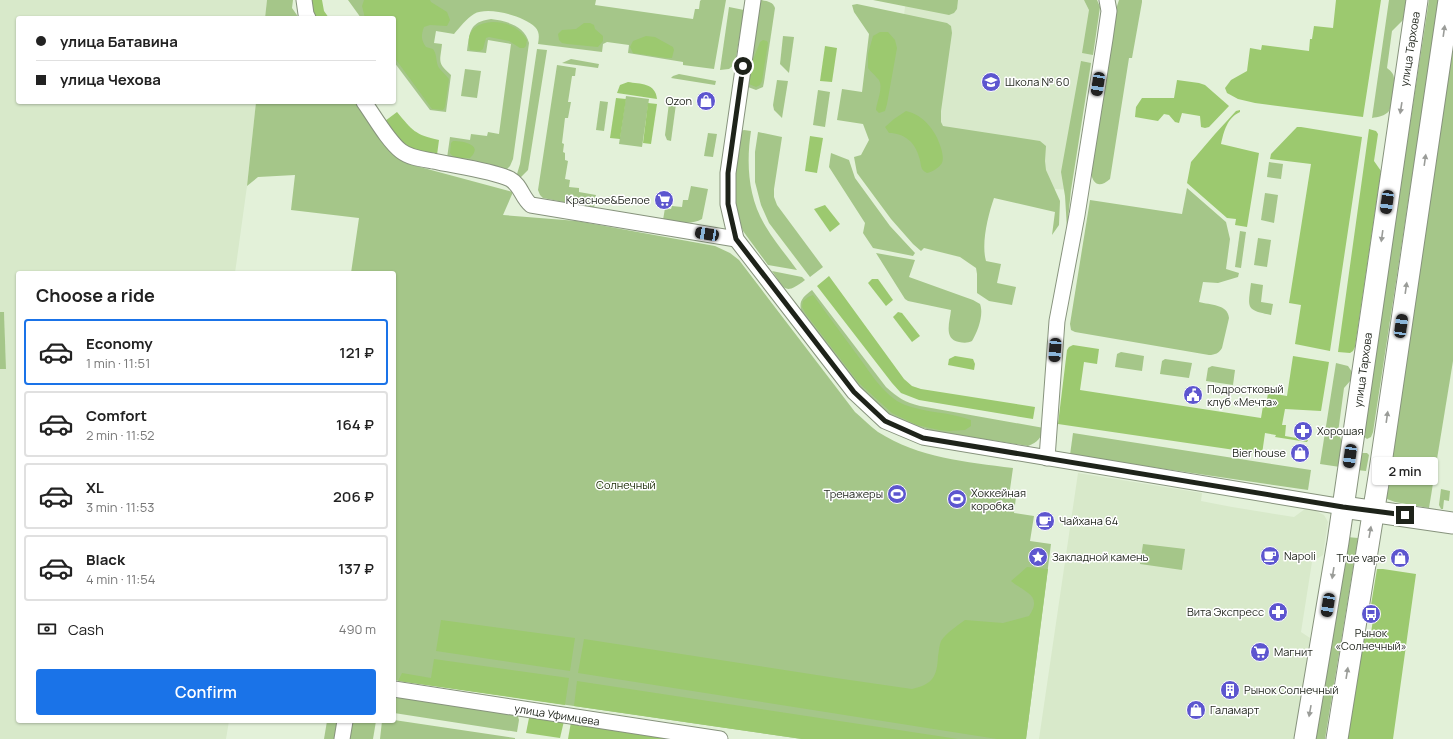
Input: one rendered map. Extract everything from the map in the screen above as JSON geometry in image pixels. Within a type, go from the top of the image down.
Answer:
[{"type":"main road","name":"улица Тархова","points":[[1305,739],[1343,507],[1418,0]]},
{"type":"main road","points":[[1337,739],[1373,511],[1449,0]]},
{"type":"main road","points":[[1351,446],[1382,451]]},
{"type":"main road","points":[[1343,507],[1453,523]]},
{"type":"street","points":[[304,0],[307,16]]},
{"type":"street","points":[[753,0],[728,173],[728,204],[736,239],[854,392],[885,421],[923,438],[1343,507]]},
{"type":"street","points":[[1047,458],[1057,321],[1078,215],[1109,11],[1108,0]]},
{"type":"street","points":[[365,104],[393,143],[401,151],[414,158],[486,172],[511,180],[518,185],[525,200],[531,205],[736,239]]},
{"type":"street","name":"улица Уфимцева","points":[[396,689],[720,739]]},
{"type":"street","points":[[342,739],[345,723]]},
{"type":"shaded area","points":[[0,0],[267,0],[265,16],[16,16],[16,104],[256,104],[247,186],[235,271],[16,271],[16,723],[229,723],[226,739],[0,739],[0,369],[6,369],[4,312],[0,312]]},
{"type":"shaded area","name":"Школа № 60","points":[[906,0],[1097,0],[1100,7],[1071,190],[1054,189],[905,162],[900,44]]},
{"type":"shaded area","points":[[1078,473],[1202,493],[1201,501],[1232,507],[1294,517],[1305,509],[1316,511],[1324,515],[1328,522],[1323,555],[1312,562],[1301,632],[1310,638],[1295,739],[1039,739]]},
{"type":"green space","points":[[267,0],[293,0],[292,8],[298,16],[265,16]]},
{"type":"green space","points":[[308,0],[322,0],[324,11],[328,16],[313,16]]},
{"type":"green space","points":[[348,0],[596,0],[595,5],[693,19],[695,9],[699,9],[701,0],[726,0],[714,69],[683,65],[683,62],[628,53],[629,45],[607,42],[603,44],[602,52],[538,44],[539,35],[537,29],[523,19],[506,13],[488,11],[474,14],[454,34],[436,31],[434,43],[442,44],[440,62],[451,75],[446,112],[430,110],[396,65],[396,16],[360,16]]},
{"type":"green space","points":[[364,0],[430,0],[447,12],[450,20],[447,26],[430,25],[424,27],[422,35],[424,44],[426,47],[433,49],[439,68],[449,79],[445,107],[443,110],[432,109],[396,60],[396,16],[364,16],[362,6]]},
{"type":"green space","points":[[761,0],[770,2],[775,8],[763,87],[756,90],[748,87],[757,4]]},
{"type":"green space","points":[[873,0],[958,0],[957,9],[954,13],[949,15]]},
{"type":"green space","points":[[1084,0],[1097,0],[1100,7],[1093,55],[1082,53],[1089,10]]},
{"type":"green space","points":[[1119,0],[1142,0],[1142,2],[1132,58],[1129,58],[1110,179],[1103,184],[1098,184],[1093,180],[1091,173],[1116,9]]},
{"type":"green space","points":[[1336,0],[1381,0],[1363,117],[1255,103],[1238,99],[1227,93],[1225,88],[1231,80],[1247,71],[1250,48],[1261,50],[1262,45],[1309,51],[1310,39],[1312,39],[1314,26],[1333,28]]},
{"type":"green space","points":[[1389,0],[1406,0],[1403,20],[1392,31],[1387,68],[1394,77],[1393,95],[1389,111],[1379,117],[1372,118]]},
{"type":"green space","points":[[1429,0],[1439,0],[1373,432],[1371,437],[1367,439],[1363,436],[1363,431]]},
{"type":"green space","points":[[857,4],[947,23],[951,26],[952,33],[941,111],[941,122],[943,126],[1040,141],[1046,146],[1046,170],[1060,201],[1059,225],[1052,235],[1055,212],[994,198],[988,221],[984,246],[986,261],[1001,264],[997,283],[1016,287],[1012,305],[989,301],[977,293],[976,268],[960,257],[924,248],[921,251],[891,219],[857,173],[854,157],[861,155],[869,140],[863,124],[837,120],[842,89],[862,92],[869,34],[854,12],[852,5]]},
{"type":"green space","points":[[729,7],[744,10],[735,64],[729,69],[720,70]]},
{"type":"green space","points":[[491,19],[503,21],[519,28],[524,32],[529,43],[513,159],[507,169],[447,158],[450,137],[470,140],[471,134],[487,136],[488,132],[499,134],[511,44],[488,40],[486,53],[467,51],[470,33],[475,25],[484,20]]},
{"type":"green space","points":[[493,22],[513,26],[521,32],[527,40],[526,46],[524,48],[520,48],[509,41],[489,37],[486,38],[483,49],[480,51],[470,50],[469,38],[473,29],[482,24]]},
{"type":"green space","points":[[584,23],[594,25],[595,29],[603,36],[603,41],[598,47],[567,44],[562,43],[559,40],[558,34],[562,30],[576,29]]},
{"type":"green space","points":[[880,32],[888,32],[895,40],[897,48],[887,104],[885,111],[879,113],[876,110],[880,93],[880,84],[868,68],[868,54],[873,36]]},
{"type":"green space","points":[[1453,34],[1453,361],[1429,508],[1395,502],[1387,499],[1385,492]]},
{"type":"green space","points":[[646,36],[655,37],[673,47],[674,50],[672,58],[633,53],[630,47],[633,41]]},
{"type":"green space","points":[[783,36],[794,37],[789,73],[780,64]]},
{"type":"green space","points":[[763,40],[767,41],[768,43],[762,81],[760,85],[756,87],[749,84],[747,78],[760,42]]},
{"type":"green space","points":[[825,46],[837,48],[832,82],[820,81]]},
{"type":"green space","points":[[537,49],[547,50],[528,170],[521,177],[518,177],[517,174],[520,164]]},
{"type":"green space","points":[[571,59],[599,64],[598,68],[562,63]]},
{"type":"green space","points":[[1081,61],[1091,63],[1071,190],[1067,229],[1065,196],[1061,172]]},
{"type":"green space","points":[[557,65],[576,68],[575,76],[572,76],[568,102],[571,102],[568,118],[565,118],[562,143],[564,144],[563,152],[565,153],[565,160],[568,161],[565,179],[570,180],[569,187],[579,188],[579,192],[596,195],[594,208],[543,198],[538,190]]},
{"type":"green space","points":[[465,69],[481,71],[477,98],[461,96]]},
{"type":"green space","points":[[679,74],[716,81],[715,85],[671,78]]},
{"type":"green space","points":[[777,80],[788,81],[782,118],[774,110],[773,105]]},
{"type":"green space","points":[[1177,80],[1205,85],[1229,106],[1209,127],[1205,128],[1201,127],[1200,116],[1182,113],[1179,123],[1175,122],[1169,115],[1164,114],[1158,121],[1135,117],[1136,107],[1142,98],[1174,98]]},
{"type":"green space","points":[[628,82],[651,87],[656,94],[657,99],[617,93],[620,85]]},
{"type":"green space","points":[[818,90],[830,92],[825,127],[813,125]]},
{"type":"green space","points":[[626,96],[649,99],[642,147],[619,144]]},
{"type":"green space","points":[[616,98],[626,99],[620,139],[610,138]]},
{"type":"green space","points":[[600,101],[608,102],[604,131],[596,130]]},
{"type":"green space","points":[[648,103],[657,104],[651,144],[643,143]]},
{"type":"green space","points":[[669,103],[676,104],[671,141],[667,140],[665,135]]},
{"type":"green space","name":"Солнечный","points":[[256,104],[361,104],[405,163],[513,192],[503,215],[577,221],[715,246],[730,253],[739,260],[855,412],[878,432],[910,448],[943,458],[1013,468],[1009,496],[1016,497],[1014,513],[1034,516],[1030,541],[1051,544],[1026,739],[802,739],[396,680],[396,271],[351,271],[359,218],[291,210],[295,175],[258,177],[247,186]]},
{"type":"green space","points":[[1240,110],[1240,112],[1229,121],[1223,134],[1221,144],[1259,153],[1247,227],[1235,225],[1236,219],[1227,218],[1187,183],[1191,162],[1236,111]]},
{"type":"green space","points":[[906,111],[924,120],[939,142],[943,161],[939,167],[931,172],[927,173],[923,170],[915,147],[908,139],[894,133],[889,133],[885,127]]},
{"type":"green space","points":[[397,112],[419,134],[439,140],[437,155],[416,152],[403,146],[385,121]]},
{"type":"green space","points":[[1297,127],[1362,137],[1330,351],[1295,344],[1301,305],[1289,303],[1311,164],[1270,159],[1271,154]]},
{"type":"green space","points":[[1369,129],[1376,131],[1378,134],[1374,161],[1381,171],[1355,347],[1350,353],[1338,352]]},
{"type":"green space","points":[[741,131],[751,131],[749,143],[749,168],[755,204],[760,216],[777,244],[797,270],[768,265],[743,231],[737,214],[733,191]]},
{"type":"green space","points":[[758,132],[782,137],[774,197],[777,205],[823,267],[810,277],[769,223],[761,205],[755,182],[755,152]]},
{"type":"green space","points":[[708,133],[717,134],[713,157],[704,156]]},
{"type":"green space","points":[[810,136],[823,138],[817,173],[805,171]]},
{"type":"green space","points":[[453,141],[471,145],[475,150],[474,154],[470,158],[459,158],[452,155],[450,153],[451,143]]},
{"type":"green space","points":[[831,153],[849,160],[855,178],[890,226],[915,253],[913,256],[873,248],[863,233],[865,223],[829,167]]},
{"type":"green space","points":[[1269,162],[1283,164],[1281,179],[1267,177]]},
{"type":"green space","points":[[691,186],[708,189],[702,219],[688,223],[663,220],[665,208],[671,209],[672,206],[682,207],[683,200],[688,200]]},
{"type":"green space","points":[[1187,188],[1226,222],[1230,239],[1226,269],[1239,273],[1238,277],[1218,283],[1203,282],[1199,302],[1218,306],[1228,313],[1229,318],[1221,350],[1213,355],[1209,355],[1075,332],[1071,330],[1070,324],[1090,200],[1182,214]]},
{"type":"green space","points":[[1265,193],[1278,195],[1274,223],[1261,220]]},
{"type":"green space","points":[[825,205],[840,224],[830,232],[814,209]]},
{"type":"green space","points":[[1240,231],[1246,232],[1241,268],[1235,267]]},
{"type":"green space","points":[[1258,238],[1271,240],[1267,267],[1254,265]]},
{"type":"green space","points":[[876,253],[915,260],[909,277],[973,300],[980,304],[980,322],[972,341],[961,342],[954,340],[951,337],[949,333],[949,324],[951,310],[908,301],[905,299]]},
{"type":"green space","points":[[772,271],[802,277],[805,280],[789,289],[783,286]]},
{"type":"green space","points":[[829,276],[904,379],[912,386],[921,389],[1035,407],[1033,419],[919,400],[901,393],[817,286]]},
{"type":"green space","points":[[872,279],[878,279],[893,300],[886,306],[868,283]]},
{"type":"green space","points":[[1251,283],[1263,285],[1261,302],[1273,304],[1271,315],[1256,311],[1250,306],[1249,298]]},
{"type":"green space","points":[[812,290],[886,387],[898,397],[920,406],[1044,428],[1040,437],[1037,441],[1028,446],[934,431],[916,426],[890,415],[859,387],[802,314],[800,306],[802,300]]},
{"type":"green space","points":[[813,295],[871,374],[883,389],[897,401],[913,408],[963,417],[971,420],[971,426],[965,430],[939,430],[917,425],[892,413],[859,383],[806,314],[802,307],[803,301]]},
{"type":"green space","points":[[0,312],[4,312],[6,369],[0,369]]},
{"type":"green space","points":[[898,312],[902,313],[920,336],[912,342],[893,317]]},
{"type":"green space","points":[[1073,345],[1099,349],[1097,364],[1084,362],[1080,390],[1261,418],[1263,406],[1266,406],[1268,393],[1287,396],[1293,356],[1329,362],[1321,411],[1285,409],[1282,425],[1286,425],[1285,436],[1308,440],[1307,442],[1275,437],[1276,435],[1265,433],[1262,454],[1058,424],[1067,350]]},
{"type":"green space","points":[[1121,352],[1144,356],[1142,371],[1115,367],[1117,354]]},
{"type":"green space","points":[[955,356],[973,359],[975,364],[974,370],[948,365],[949,359]]},
{"type":"green space","points":[[1165,359],[1192,363],[1189,378],[1160,374],[1162,361]]},
{"type":"green space","points":[[1336,363],[1348,366],[1352,372],[1351,380],[1344,388],[1338,433],[1343,443],[1340,467],[1320,464]]},
{"type":"green space","points":[[1212,366],[1235,370],[1233,385],[1206,381],[1208,368]]},
{"type":"green space","points":[[1073,433],[1311,470],[1308,490],[1070,455]]},
{"type":"green space","points":[[1361,453],[1367,453],[1369,455],[1366,471],[1357,470]]},
{"type":"green space","points":[[1441,489],[1450,491],[1449,501],[1444,500],[1443,509],[1441,509],[1439,505]]},
{"type":"green space","points":[[1347,537],[1358,538],[1325,739],[1314,739]]},
{"type":"green space","points":[[1143,544],[1185,549],[1182,570],[1140,564]]},
{"type":"green space","points":[[1027,567],[1048,569],[1026,739],[997,739],[578,673],[584,639],[912,689],[925,685],[929,682],[935,674],[941,641],[949,632],[965,620],[1003,623],[1029,616],[1033,609],[1033,599],[1027,592],[1011,581]]},
{"type":"green space","points":[[1377,569],[1416,574],[1393,739],[1346,739],[1364,632],[1371,633],[1375,606],[1371,605]]},
{"type":"green space","points":[[441,620],[575,638],[570,671],[436,651]]},
{"type":"green space","points":[[434,659],[569,678],[565,705],[398,681],[402,673],[431,678]]},
{"type":"green space","points":[[577,681],[958,739],[802,739],[574,706]]},
{"type":"green space","points":[[396,694],[517,713],[519,720],[517,732],[396,713]]},
{"type":"green space","points":[[532,716],[564,721],[560,738],[526,733],[529,718]]},
{"type":"green space","points":[[396,720],[515,738],[515,739],[380,739],[382,723],[396,723]]},
{"type":"green space","points":[[571,722],[679,739],[568,739]]},
{"type":"green space","points":[[327,723],[340,723],[337,739],[324,739]]},
{"type":"green space","points":[[352,723],[376,723],[373,739],[349,739]]},
{"type":"place","name":"Школа № 60","points":[[991,82]]},
{"type":"place","name":"Ozon","points":[[706,101]]},
{"type":"place","name":"Красное&Белое","points":[[664,200]]},
{"type":"place","name":"Подростковый клуб «Мечта»","points":[[1193,395]]},
{"type":"place","name":"Хорошая","points":[[1303,431]]},
{"type":"place","name":"Вier house","points":[[1300,453]]},
{"type":"place","name":"Тренажеры","points":[[897,494]]},
{"type":"place","name":"Хоккейная коробка","points":[[957,499]]},
{"type":"place","name":"Чайхана 64","points":[[1045,521]]},
{"type":"place","name":"Napoli","points":[[1270,556]]},
{"type":"place","name":"Закладной камень","points":[[1038,557]]},
{"type":"place","name":"True vape","points":[[1400,558]]},
{"type":"place","name":"Вита Экспресс","points":[[1278,612]]},
{"type":"place","name":"Рынок «Солнечный»","points":[[1371,614]]},
{"type":"place","name":"Магнит","points":[[1260,652]]},
{"type":"place","name":"Рынок Солнечный","points":[[1230,690]]},
{"type":"place","name":"Галамарт","points":[[1196,710]]},
{"type":"route","points":[[743,66],[728,173],[728,204],[736,239],[854,392],[885,421],[923,438],[1343,507],[1405,515]]}]
